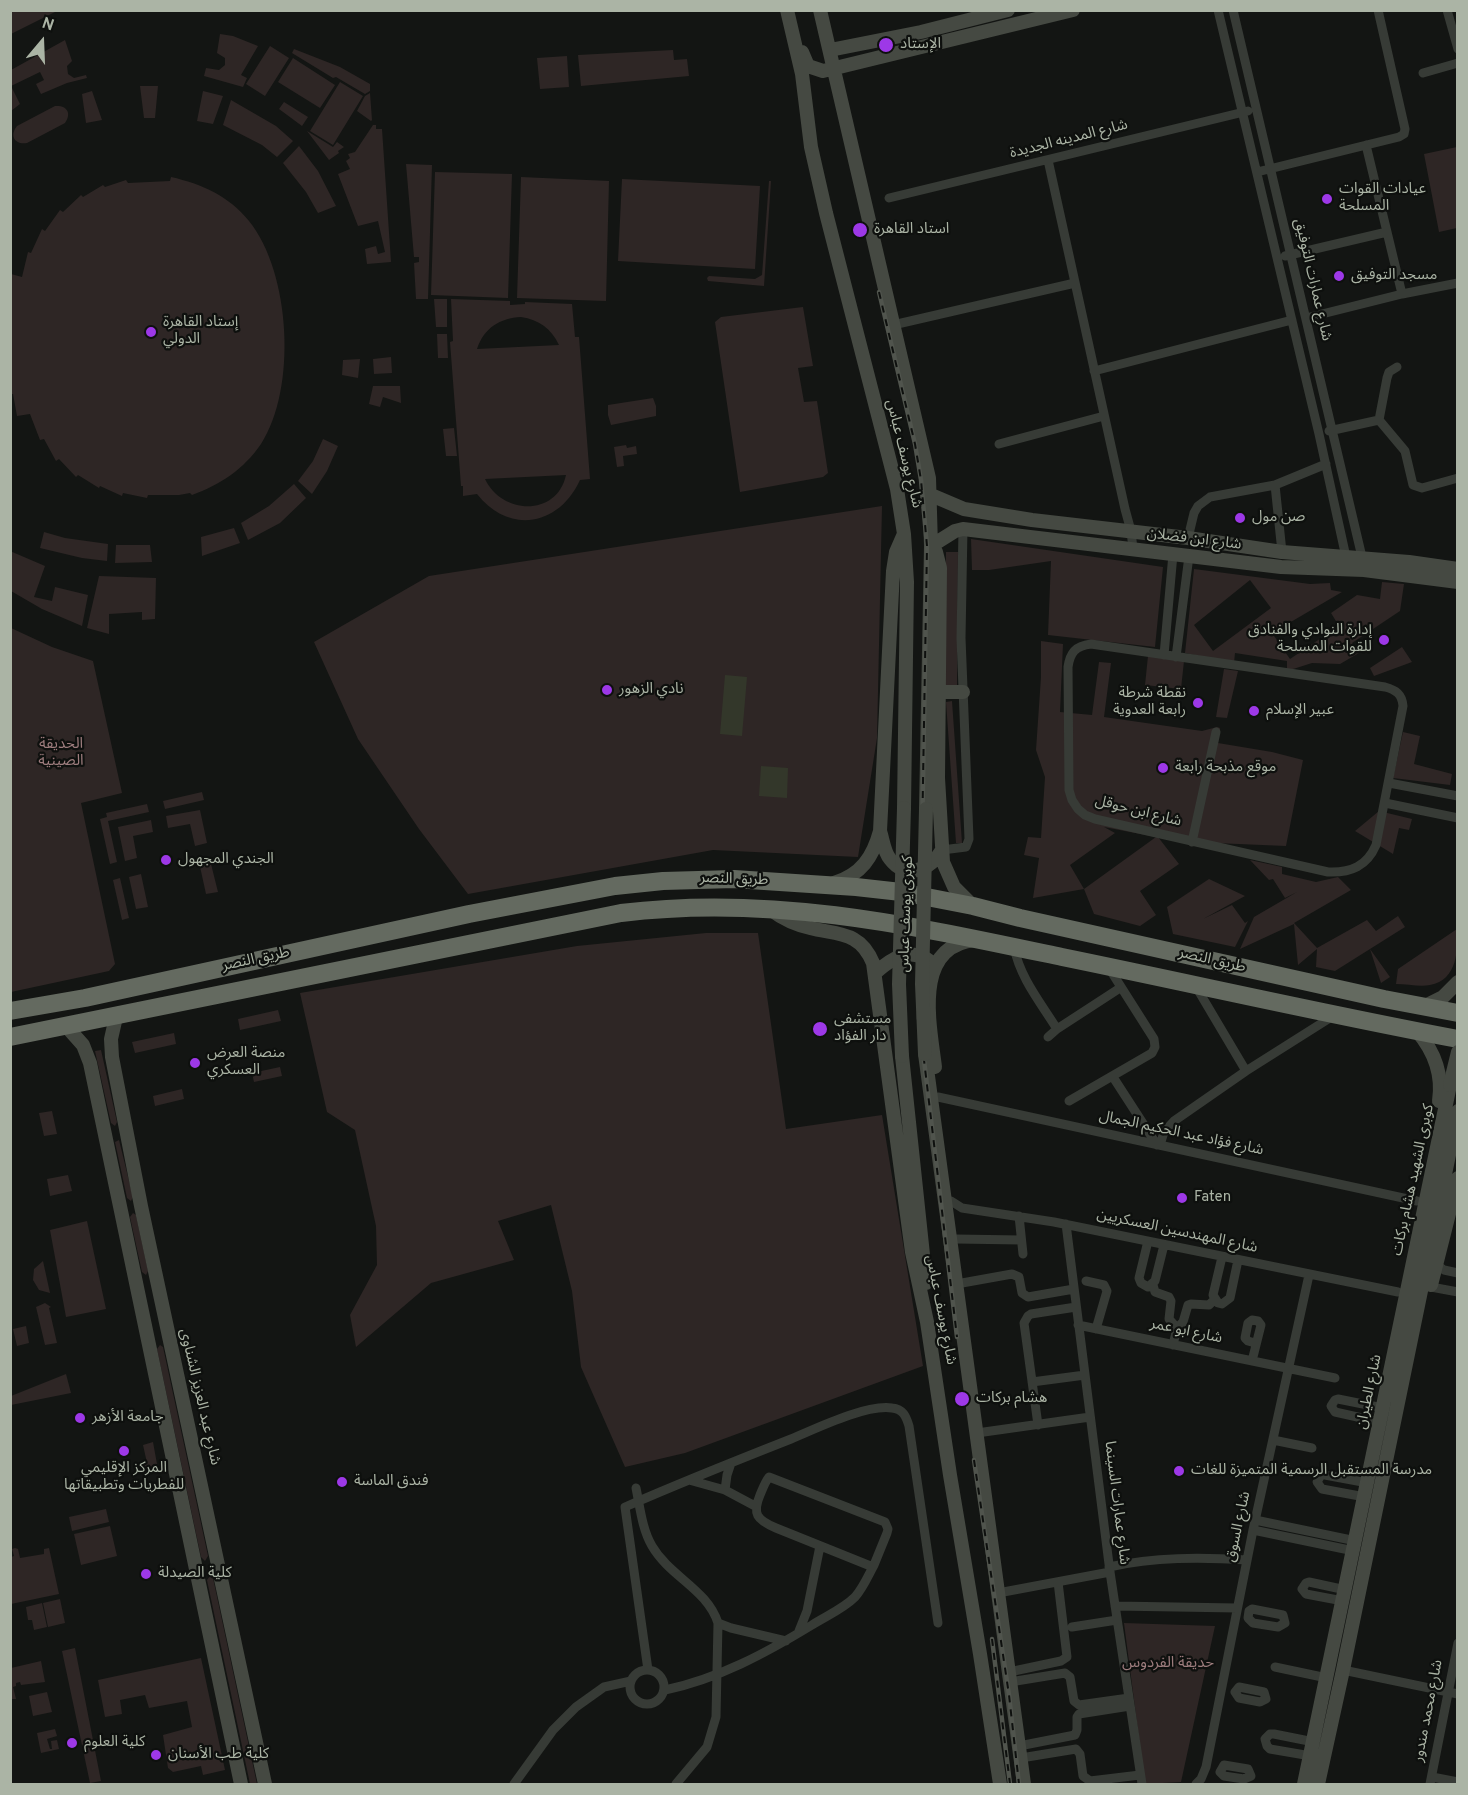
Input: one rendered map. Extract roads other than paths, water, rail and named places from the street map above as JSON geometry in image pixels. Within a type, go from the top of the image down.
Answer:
[{"type":"highway","name":"طريق النصر","points":[[10,1011],[85,998],[469,914],[615,886],[710,879],[870,888],[948,901],[1422,1007],[1450,1011]]},
{"type":"highway","points":[[870,888],[876,893],[880,904],[876,915],[870,919]]},
{"type":"highway","points":[[944,932],[937,928],[932,917],[937,906],[948,901]]},
{"type":"highway","name":"طريق النصر","points":[[10,1037],[621,913],[701,906],[768,908],[870,919],[944,932],[1458,1039]]},
{"type":"highway","points":[[1436,1035],[1443,1032],[1449,1023],[1450,1011]]},
{"type":"main road","name":"شارع يوسف عباس","points":[[787,10],[802,74],[811,147],[897,489],[904,534],[896,552],[893,571],[880,831],[871,856],[862,868],[850,878],[828,885]]},
{"type":"main road","name":"شارع يوسف عباس","points":[[820,10],[929,478],[931,495]]},
{"type":"main road","points":[[830,50],[921,32],[1008,10]]},
{"type":"main road","points":[[796,47],[802,52],[808,66],[823,71],[1073,10]]},
{"type":"main road","points":[[865,43],[864,52],[870,60]]},
{"type":"main road","name":"كوبرى يوسف عباس","points":[[931,495],[922,973],[925,1054],[962,1332]]},
{"type":"main road","name":"شارع ابن فضلان","points":[[931,495],[959,507],[1032,520],[1188,538],[1282,552],[1362,557],[1458,568]]},
{"type":"main road","points":[[959,507],[955,519],[963,529]]},
{"type":"main road","points":[[963,529],[955,531],[931,546],[936,552],[940,568],[938,778],[943,862],[954,887],[973,906]]},
{"type":"main road","name":"شارع ابن فضلان","points":[[963,529],[1281,567],[1381,572],[1458,582]]},
{"type":"main road","name":"كوبرى يوسف عباس","points":[[904,534],[907,582],[899,973],[902,1056],[926,1274],[927,1322]]},
{"type":"main road","points":[[939,692],[963,692]]},
{"type":"main road","points":[[880,831],[887,855],[891,861],[905,870],[917,871],[928,867],[937,859],[942,850]]},
{"type":"main road","name":"شارع يوسف عباس","points":[[768,908],[801,926],[840,934],[856,940],[869,954],[875,973],[912,1252],[927,1322],[1000,1785]]},
{"type":"main road","points":[[875,973],[894,958],[907,954],[925,958],[935,966],[944,953],[956,945],[971,941],[986,941]]},
{"type":"main road","name":"شارع يوسف عباس","points":[[935,966],[930,979],[929,1008],[938,1097],[966,1311],[962,1332],[1024,1785]]},
{"type":"main road","points":[[1422,1007],[1443,997],[1458,982]]},
{"type":"main road","name":"شارع عبد العزيز الشناوى","points":[[116,1017],[110,1046],[126,1129],[265,1785]]},
{"type":"main road","points":[[67,1027],[80,1040],[88,1057],[241,1785]]},
{"type":"main road","name":"شارع الطيران","points":[[1314,1763],[1343,1670],[1410,1315],[1398,1300],[1398,1292],[1417,1201],[1446,1086],[1440,1077],[1432,1053],[1417,1031]]},
{"type":"main road","name":"كوبرى الشهيد هشام بركات","points":[[1410,1315],[1446,1086],[1458,1052]]},
{"type":"main road","points":[[1446,1086],[1447,1075],[1458,1070]]},
{"type":"main road","name":"كوبرى الشهيد هشام بركات","points":[[1410,1315],[1458,1111]]},
{"type":"main road","points":[[105,1134],[126,1129]]},
{"type":"main road","name":"شارع الطيران","points":[[1314,1763],[1314,1742],[1382,1415],[1410,1315],[1423,1307],[1438,1288],[1458,1178]]},
{"type":"main road","points":[[121,1210],[141,1206]]},
{"type":"main road","points":[[135,1286],[157,1281]]},
{"type":"main road","points":[[146,1340],[168,1334]]},
{"type":"main road","points":[[195,1571],[218,1566]]},
{"type":"main road","points":[[1294,1785],[1297,1779],[1314,1763]]},
{"type":"main road","points":[[1304,1785],[1314,1763]]},
{"type":"main road","points":[[1314,1763],[1318,1785]]},
{"type":"main road","points":[[1314,1763],[1325,1785]]},
{"type":"street","name":"شارع عمارات التوفيق","points":[[1218,10],[1346,557]]},
{"type":"street","name":"شارع عمارات التوفيق","points":[[1233,10],[1362,557]]},
{"type":"street","points":[[1257,172],[1399,137],[1405,132],[1378,10]]},
{"type":"street","points":[[1447,10],[1458,49]]},
{"type":"street","points":[[1423,73],[1458,63]]},
{"type":"street","name":"شارع المدينه الجديدة","points":[[889,198],[1257,109]]},
{"type":"street","points":[[1366,145],[1402,294]]},
{"type":"street","points":[[1048,160],[1131,531],[1133,549]]},
{"type":"street","points":[[1277,258],[1387,232]]},
{"type":"street","points":[[893,325],[1075,283]]},
{"type":"street","points":[[1306,318],[1402,294],[1458,283]]},
{"type":"street","points":[[1095,371],[1292,320]]},
{"type":"street","points":[[1379,420],[1389,372],[1397,367]]},
{"type":"street","points":[[999,444],[1104,416]]},
{"type":"street","points":[[1319,434],[1379,420]]},
{"type":"street","points":[[1379,420],[1406,451],[1413,485],[1422,488],[1458,478]]},
{"type":"street","points":[[1188,538],[1198,506],[1210,497],[1275,485],[1326,464]]},
{"type":"street","points":[[1275,485],[1282,552]]},
{"type":"street","points":[[942,850],[963,848],[969,843],[960,617],[963,529]]},
{"type":"street","points":[[1164,655],[1173,554]]},
{"type":"street","points":[[1176,657],[1189,556]]},
{"type":"street","name":"شارع ابن حوقل","points":[[1091,644],[1176,657],[1385,687],[1400,695],[1403,706],[1389,783],[1376,845],[1367,861],[1360,866],[1340,872],[1328,872],[1095,819],[1078,809],[1069,790],[1068,668],[1072,652],[1091,644]]},
{"type":"street","points":[[1192,842],[1216,732]]},
{"type":"street","points":[[1389,783],[1458,796]]},
{"type":"street","points":[[1385,803],[1458,818]]},
{"type":"street","points":[[1014,947],[1017,962],[1023,974],[1057,1029]]},
{"type":"street","points":[[1070,1101],[1152,1053],[1155,1047],[1154,1039],[1107,966]]},
{"type":"street","points":[[1195,985],[1246,1071]]},
{"type":"street","points":[[1048,1037],[1120,988]]},
{"type":"street","points":[[1159,1145],[1168,1126],[1246,1071],[1336,1014]]},
{"type":"street","points":[[1113,1077],[1159,1145]]},
{"type":"street","name":"شارع فؤاد عبد الحكيم الجمال","points":[[938,1097],[1417,1201]]},
{"type":"street","name":"شارع المهندسين العسكريين","points":[[951,1202],[962,1208],[1066,1224],[1398,1292]]},
{"type":"street","points":[[1019,1216],[1023,1254]]},
{"type":"street","name":"شارع عمارات السينما","points":[[1066,1224],[1110,1569],[1141,1780]]},
{"type":"street","points":[[956,1239],[1021,1240]]},
{"type":"street","points":[[1148,1241],[1139,1278],[1144,1286],[1153,1285]]},
{"type":"street","points":[[1164,1245],[1153,1285],[1155,1292],[1169,1297],[1171,1301],[1169,1319],[1177,1328]]},
{"type":"street","points":[[1214,1300],[1213,1295],[1222,1257]]},
{"type":"street","points":[[1214,1300],[1222,1304],[1230,1298],[1238,1260]]},
{"type":"street","points":[[1442,1267],[1458,1273]]},
{"type":"street","points":[[962,1283],[1012,1274],[1018,1277],[1022,1293],[1028,1297],[1074,1289]]},
{"type":"street","name":"شارع السوق","points":[[1196,1784],[1206,1767],[1255,1520],[1309,1275]]},
{"type":"street","points":[[1086,1281],[1104,1285],[1107,1291],[1096,1329]]},
{"type":"street","points":[[1438,1288],[1458,1292]]},
{"type":"street","points":[[1173,1345],[1177,1328],[1183,1322],[1188,1305],[1209,1305],[1214,1300]]},
{"type":"street","points":[[1038,1425],[1025,1319],[1032,1314],[1076,1307]]},
{"type":"street","name":"شارع ابو عمر","points":[[1078,1325],[1335,1378]]},
{"type":"street","points":[[1252,1361],[1256,1343]]},
{"type":"street","points":[[1032,1382],[1085,1375]]},
{"type":"street","points":[[648,1670],[625,1507],[860,1412],[889,1407],[906,1416],[911,1434],[938,1623]]},
{"type":"street","points":[[977,1433],[1090,1417]]},
{"type":"street","points":[[1273,1440],[1312,1448]]},
{"type":"street","points":[[726,1490],[731,1463]]},
{"type":"street","points":[[665,1690],[701,1682],[718,1675],[798,1634],[853,1599],[873,1568],[888,1529],[885,1522],[770,1477],[755,1506],[757,1515],[768,1524],[873,1568]]},
{"type":"street","points":[[689,1480],[726,1490],[755,1506]]},
{"type":"street","points":[[636,1488],[644,1527],[653,1548],[674,1572],[708,1601],[718,1623],[716,1717],[707,1747],[676,1785]]},
{"type":"street","points":[[1255,1520],[1355,1546]]},
{"type":"street","points":[[1253,1530],[1355,1546]]},
{"type":"street","points":[[798,1634],[806,1617],[820,1546]]},
{"type":"street","points":[[998,1593],[1058,1582],[1140,1561],[1169,1558],[1247,1560]]},
{"type":"street","points":[[1009,1677],[1062,1661],[1067,1657],[1058,1582]]},
{"type":"street","points":[[1115,1606],[1237,1610],[1248,1614]]},
{"type":"street","points":[[1072,1627],[1117,1620]]},
{"type":"street","points":[[718,1623],[786,1641]]},
{"type":"street","name":"شارع محمد مندور","points":[[1431,1781],[1458,1643]]},
{"type":"street","points":[[1275,1667],[1327,1678]]},
{"type":"street","points":[[648,1670],[654,1671],[663,1678],[665,1690],[659,1700],[642,1704],[633,1697],[630,1687],[637,1673],[648,1670]]},
{"type":"street","points":[[1343,1670],[1458,1694]]},
{"type":"street","points":[[1009,1677],[1065,1673],[1070,1677],[1074,1701],[1078,1705],[1130,1702]]},
{"type":"street","points":[[514,1785],[553,1730],[576,1707],[604,1687],[631,1682]]},
{"type":"street","points":[[1221,1689],[1235,1692]]},
{"type":"street","points":[[1020,1752],[1075,1735],[1079,1714],[1130,1702]]},
{"type":"street","points":[[1314,1742],[1274,1734],[1270,1734],[1265,1739],[1270,1749],[1314,1763]]},
{"type":"street","points":[[1020,1752],[1076,1749],[1080,1754],[1083,1776],[1090,1780],[1141,1780]]},
{"type":"street","points":[[1206,1767],[1220,1769]]},
{"type":"street","points":[[1431,1781],[1458,1782]]},
{"type":"railway","points":[[879,292],[915,444],[927,546],[919,1018],[957,1337]]},
{"type":"railway","points":[[974,1460],[1009,1695],[1019,1784]]},
{"type":"railway","points":[[992,1639],[1010,1784]]},
{"type":"place","name":"الإستاد","points":[[886,45]]},
{"type":"place","name":"عيادات القوات المسلحة","points":[[1327,199]]},
{"type":"place","name":"استاد القاهرة","points":[[860,230]]},
{"type":"place","name":"مسجد التوفيق","points":[[1339,276]]},
{"type":"place","name":"إستاد القاهرة الدولي","points":[[151,332]]},
{"type":"place","name":"صن مول","points":[[1240,518]]},
{"type":"place","name":"إدارة النوادي والفنادق للقوات المسلحة","points":[[1384,640]]},
{"type":"place","name":"نادي الزهور","points":[[607,690]]},
{"type":"place","name":"نقطة شرطة رابعة العدوية","points":[[1198,703]]},
{"type":"place","name":"عبير الإسلام","points":[[1254,711]]},
{"type":"place","name":"موقع مذبحة رابعة","points":[[1163,768]]},
{"type":"place","name":"الجندي المجهول","points":[[166,860]]},
{"type":"place","name":"مستشفى دار الفؤاد","points":[[820,1029]]},
{"type":"place","name":"منصة العرض العسكري","points":[[195,1063]]},
{"type":"place","name":"Faten","points":[[1182,1198]]},
{"type":"place","name":"هشام بركات","points":[[962,1399]]},
{"type":"place","name":"جامعة الأزهر","points":[[80,1418]]},
{"type":"place","name":"المركز الإقليمي للفطريات وتطبيقاتها","points":[[124,1451]]},
{"type":"place","name":"مدرسة المستقبل الرسمية المتميزة للغات","points":[[1179,1471]]},
{"type":"place","name":"فندق الماسة","points":[[342,1482]]},
{"type":"place","name":"كلية الصيدلة","points":[[146,1574]]},
{"type":"place","name":"كلية العلوم","points":[[72,1743]]},
{"type":"place","name":"كلية طب الأسنان","points":[[156,1755]]},
{"type":"park label","name":"الحديقة الصينية","points":[[61,754]]},
{"type":"park label","name":"حديقة الفردوس","points":[[1168,1664]]}]
